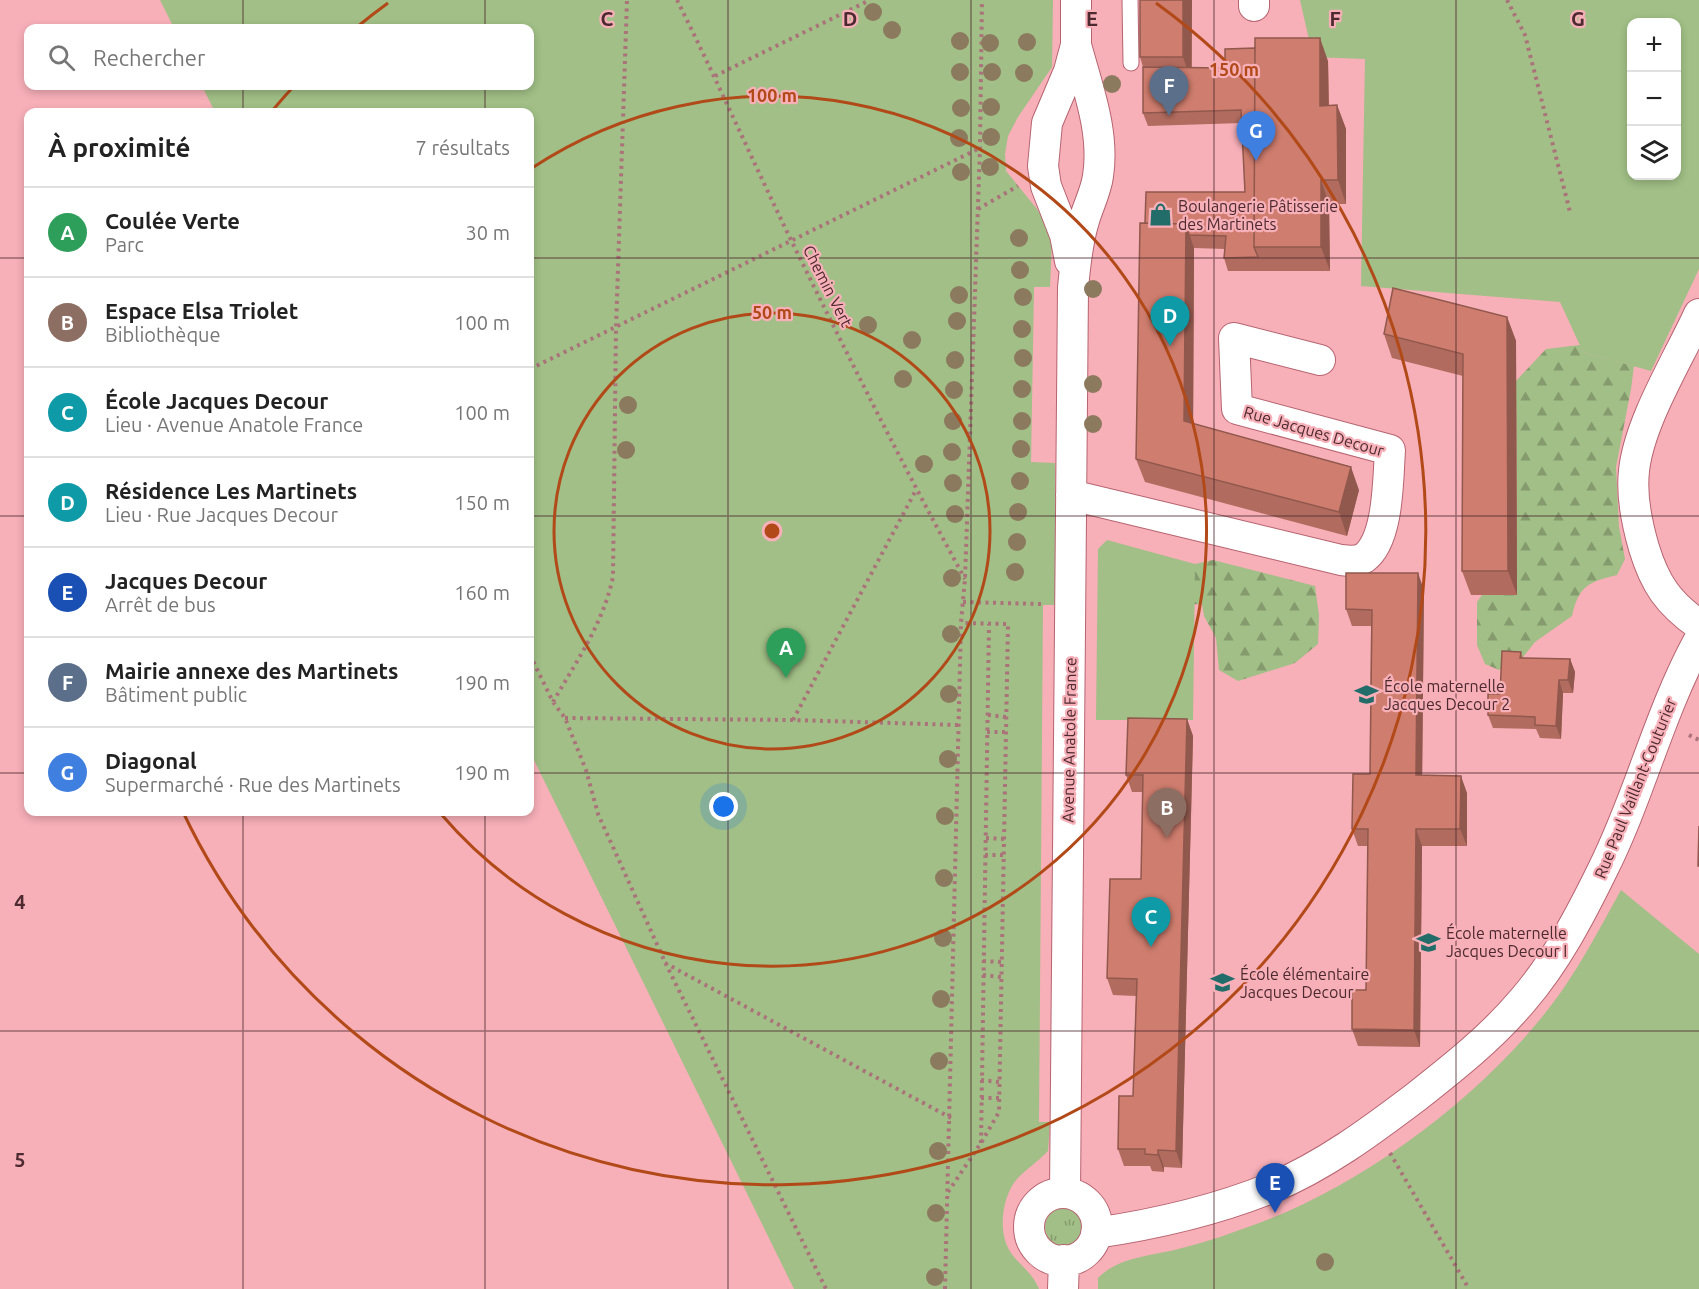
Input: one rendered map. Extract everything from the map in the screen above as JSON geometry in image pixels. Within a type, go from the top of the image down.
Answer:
[{"type":"street","name":"Avenue Anatole France","points":[[1065,1193],[1073,288],[1080,235],[1097,183],[1099,163],[1095,123],[1076,45],[1076,0]]},
{"type":"street","name":"Avenue Anatole France","points":[[1073,288],[1065,235],[1049,195],[1043,176],[1043,166],[1049,116],[1069,71],[1076,45]]},
{"type":"street","points":[[1049,116],[1058,110],[1074,108],[1089,115],[1095,123]]},
{"type":"street","points":[[1049,195],[1073,205],[1094,193]]},
{"type":"street","points":[[1699,314],[1645,429],[1636,459],[1633,487],[1641,537],[1655,579],[1669,600],[1699,625]]},
{"type":"street","name":"Rue Jacques Decour","points":[[1071,495],[1341,560],[1358,561],[1364,558],[1375,543],[1384,515],[1390,450],[1237,409],[1234,338],[1320,360]]},
{"type":"street","name":"Rue Paul Vaillant-Couturier","points":[[1096,1233],[1191,1216],[1229,1204],[1290,1179],[1373,1130],[1456,1065],[1492,1033],[1536,984],[1592,892],[1619,835],[1666,711],[1699,640]]},
{"type":"street","points":[[1065,1193],[1080,1198],[1091,1208],[1095,1217],[1096,1233],[1087,1251],[1074,1259],[1064,1275],[1040,1251],[1031,1237],[1029,1226],[1031,1216],[1040,1202],[1049,1196],[1065,1193]]},
{"type":"lane","points":[[1130,0],[1131,63]]},
{"type":"path","points":[[553,702],[594,632],[608,600],[613,577],[616,328],[627,0]]},
{"type":"path","name":"Chemin Vert","points":[[676,0],[791,241],[916,489],[965,579]]},
{"type":"path","points":[[714,76],[870,0]]},
{"type":"path","points":[[945,1289],[951,1118],[961,623],[965,579],[980,148],[982,0]]},
{"type":"path","points":[[1507,0],[1524,35],[1570,212]]},
{"type":"path","points":[[534,367],[980,148]]},
{"type":"path","points":[[793,720],[916,489]]},
{"type":"path","points":[[963,602],[1070,605]]},
{"type":"path","points":[[947,1194],[999,1112],[1008,624],[961,623]]},
{"type":"path","points":[[981,1143],[989,624]]},
{"type":"path","points":[[534,663],[553,702],[565,718],[586,770],[598,814],[665,962],[826,1289]]},
{"type":"path","points":[[988,715],[1006,717]]},
{"type":"path","points":[[565,718],[793,720],[959,725]]},
{"type":"path","points":[[987,732],[1006,732]]},
{"type":"path","points":[[986,838],[1004,839]]},
{"type":"path","points":[[985,855],[1004,855]]},
{"type":"path","points":[[983,961],[1001,962]]},
{"type":"path","points":[[665,962],[951,1118]]},
{"type":"path","points":[[983,975],[1001,977]]},
{"type":"path","points":[[981,1080],[999,1082]]},
{"type":"path","points":[[981,1098],[999,1098]]},
{"type":"path","points":[[1385,1145],[1468,1289]]},
{"type":"green space","points":[[160,0],[1053,0],[1052,67],[1018,117],[1008,136],[1005,154],[1006,171],[1037,209],[1048,228],[1052,241],[1050,287],[1034,287],[1031,462],[1055,463],[1057,605],[1043,605],[1039,1122],[1050,1122],[1048,1151],[1012,1186],[1003,1215],[1007,1245],[1039,1289],[794,1289],[534,760],[534,108],[213,108],[204,90],[534,90],[534,24],[172,24]]},
{"type":"green space","points":[[1300,0],[1699,0],[1699,269],[1651,371],[1583,352],[1560,302],[1361,286],[1365,59],[1313,57]]},
{"type":"green space","points":[[1580,345],[1583,352],[1634,366],[1616,467],[1619,527],[1625,559],[1617,575],[1592,583],[1582,591],[1572,616],[1535,642],[1523,657],[1499,670],[1485,664],[1477,645],[1477,602],[1482,595],[1517,594],[1516,381],[1546,349]]},
{"type":"green space","points":[[1107,540],[1195,564],[1193,720],[1096,720],[1098,549]]},
{"type":"green space","points":[[1213,560],[1315,586],[1319,615],[1318,644],[1295,663],[1238,681],[1219,670],[1216,638],[1204,616],[1202,604],[1116,607],[1195,564]]},
{"type":"green space","points":[[1621,890],[1699,954],[1699,1289],[1098,1289],[1098,1278],[1116,1265],[1211,1240],[1301,1205],[1343,1183],[1426,1128],[1501,1063],[1533,1028],[1569,980]]},
{"type":"green space","points":[[1064,1208],[1078,1213],[1083,1227],[1078,1241],[1064,1246],[1050,1241],[1045,1227],[1050,1213]]},
{"type":"building","points":[[1140,0],[1183,0],[1183,57],[1140,57]]},
{"type":"building","points":[[1255,38],[1320,38],[1320,106],[1337,105],[1338,180],[1321,180],[1321,247],[1254,247]]},
{"type":"building","points":[[1255,48],[1254,247],[1258,257],[1224,258],[1226,236],[1189,235],[1186,224],[1145,223],[1146,192],[1245,192],[1241,110],[1143,113],[1143,67],[1225,68],[1225,49]]},
{"type":"building","points":[[1140,223],[1186,224],[1184,421],[1351,467],[1339,512],[1136,459]]},
{"type":"building","points":[[1393,288],[1507,317],[1508,571],[1462,571],[1463,354],[1384,334]]},
{"type":"building","points":[[1346,573],[1418,573],[1416,775],[1461,776],[1460,829],[1416,829],[1414,1030],[1352,1029],[1352,990],[1366,990],[1368,829],[1352,829],[1353,774],[1370,774],[1372,610],[1346,609]]},
{"type":"building","points":[[1502,651],[1521,652],[1520,658],[1570,659],[1568,680],[1559,680],[1556,726],[1535,725],[1535,717],[1488,715],[1488,694],[1500,694]]},
{"type":"building","points":[[1128,718],[1187,719],[1176,1151],[1158,1150],[1158,1155],[1145,1154],[1145,1149],[1118,1149],[1119,1096],[1133,1096],[1137,979],[1107,978],[1110,879],[1141,879],[1143,775],[1126,775]]},
{"type":"place","name":"Mairie annexe des Martinets","points":[[1169,116]]},
{"type":"place","name":"Diagonal","points":[[1256,161]]},
{"type":"place","name":"Boulangerie Pâtisserie des Martinets","points":[[1160,215]]},
{"type":"place","name":"Résidence Les Martinets","points":[[1170,346]]},
{"type":"place","name":"Coulée Verte","points":[[786,678]]},
{"type":"place","name":"École maternelle Jacques Decour 2","points":[[1366,695]]},
{"type":"place","name":"Espace Elsa Triolet","points":[[1167,838]]},
{"type":"place","name":"École maternelle Jacques Decour I","points":[[1428,942]]},
{"type":"place","name":"École Jacques Decour","points":[[1151,947]]},
{"type":"place","name":"École élémentaire Jacques Decour","points":[[1222,983]]},
{"type":"place","name":"Jacques Decour","points":[[1275,1213]]}]
